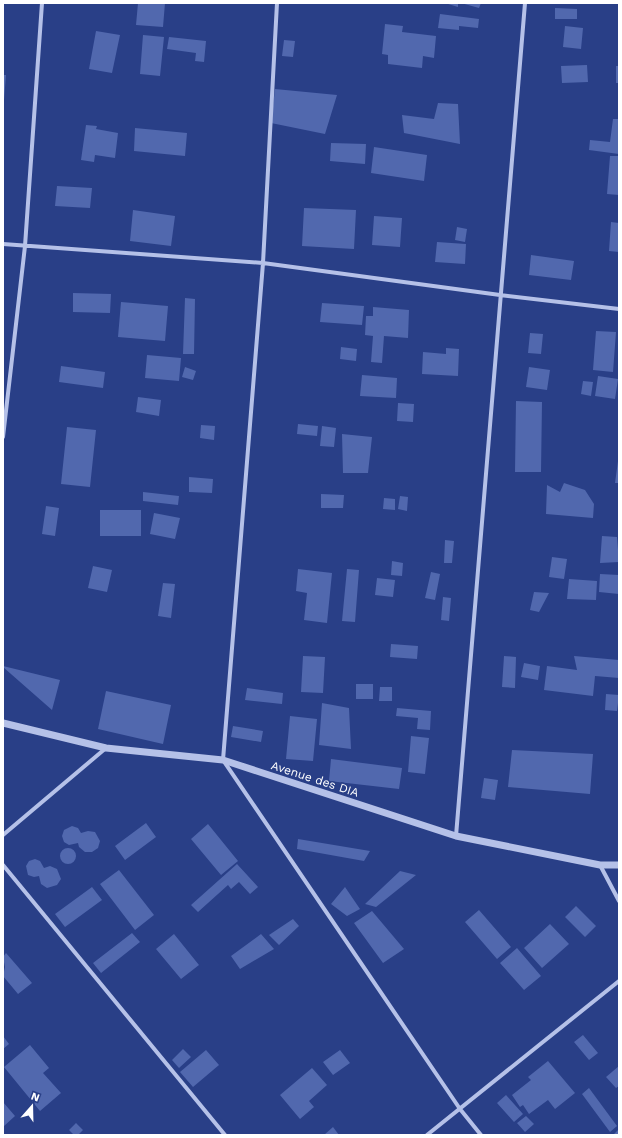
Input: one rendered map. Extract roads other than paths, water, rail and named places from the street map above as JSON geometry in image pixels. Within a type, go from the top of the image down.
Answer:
[{"type":"street","points":[[3,437],[25,246],[42,3]]},
{"type":"street","points":[[277,3],[262,263],[223,760],[460,1109],[481,1135]]},
{"type":"street","points":[[456,836],[525,3]]},
{"type":"street","points":[[3,244],[262,263],[500,295],[619,309]]},
{"type":"street","name":"Avenue des DIA","points":[[3,723],[106,748],[223,760],[456,836],[600,865],[619,865]]},
{"type":"street","points":[[3,835],[106,748]]},
{"type":"street","points":[[3,865],[225,1135]]},
{"type":"street","points":[[600,865],[619,901]]},
{"type":"street","points":[[427,1135],[619,981]]}]
